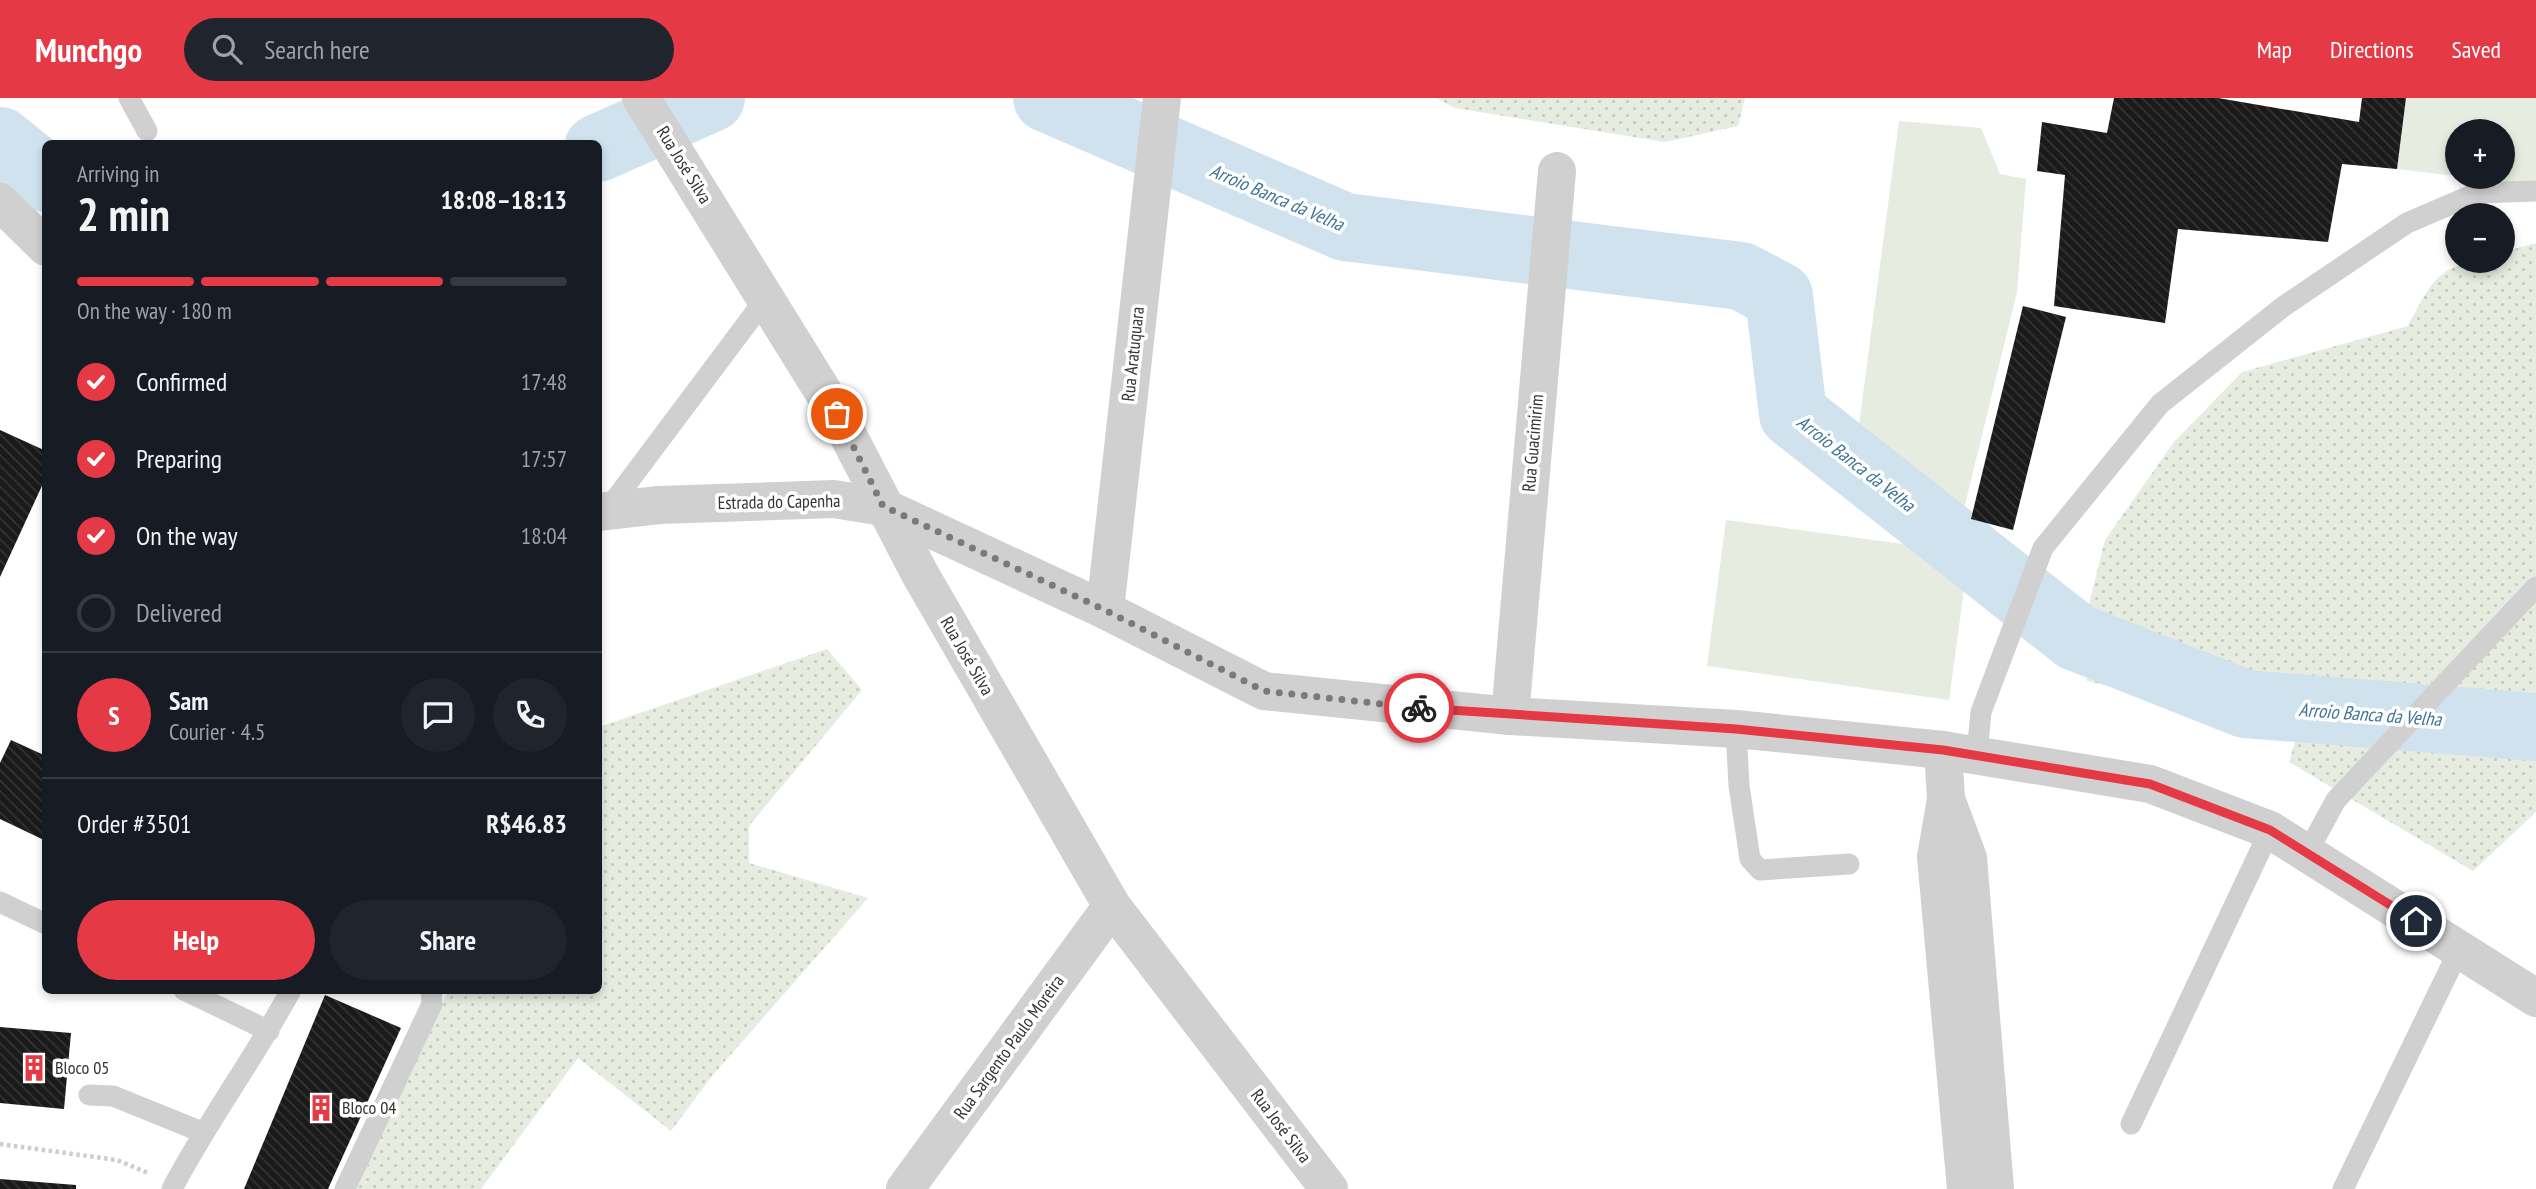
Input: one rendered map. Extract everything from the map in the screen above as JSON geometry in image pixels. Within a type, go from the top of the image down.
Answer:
[{"type":"street","name":"Rua José Silva","points":[[642,98],[837,414],[883,506],[1112,906],[1329,1189]]},
{"type":"street","name":"Rua Aratuquara","points":[[1105,610],[1160,114]]},
{"type":"street","name":"Rua Guacimirim","points":[[1510,716],[1557,171]]},
{"type":"street","points":[[0,202],[42,243]]},
{"type":"street","name":"Estrada do Capenha","points":[[603,511],[834,499],[883,506],[1105,610],[1264,691],[1510,716],[1736,729],[1960,752],[2150,784],[2270,830],[2536,998]]},
{"type":"street","points":[[1960,752],[1946,799],[1968,854],[1976,1137],[1966,1189]]},
{"type":"street","name":"Rua Sargento Paulo Moreira","points":[[905,1189],[1112,906]]},
{"type":"street","points":[[1976,1137],[1995,1189]]},
{"type":"lane","points":[[129,98],[147,131]]},
{"type":"lane","points":[[1960,752],[1980,712],[2043,548],[2160,404],[2284,306],[2407,223],[2477,193],[2536,191]]},
{"type":"lane","points":[[603,511],[766,298]]},
{"type":"lane","points":[[2306,853],[2336,800],[2536,587]]},
{"type":"lane","points":[[1736,729],[1739,786],[1750,859],[1760,870],[1849,864]]},
{"type":"lane","points":[[2131,1124],[2270,830]]},
{"type":"lane","points":[[0,902],[42,922]]},
{"type":"lane","points":[[2343,1189],[2460,948]]},
{"type":"lane","points":[[192,994],[269,1031]]},
{"type":"lane","points":[[173,1187],[202,1132],[269,1031],[289,994]]},
{"type":"lane","points":[[345,1189],[432,1004],[431,994]]},
{"type":"lane","points":[[89,1095],[113,1096],[202,1132]]},
{"type":"path","points":[[0,1144],[117,1160],[173,1187]]},
{"type":"shaded area","points":[[1436,98],[1745,98],[1738,126],[1665,142],[1455,108]]},
{"type":"shaded area","points":[[2406,98],[2536,98],[2536,186],[2515,183],[2515,119],[2445,119],[2445,175],[2397,169]]},
{"type":"shaded area","points":[[1899,121],[1981,128],[2000,174],[2026,179],[2017,292],[1963,513],[1856,448]]},
{"type":"shaded area","points":[[2536,243],[2536,812],[2473,871],[2289,762],[2299,729],[2087,681],[2082,632],[2105,540],[2174,442],[2242,372],[2408,326],[2426,294],[2442,274],[2515,273],[2515,249]]},
{"type":"shaded area","points":[[1726,520],[1969,553],[1949,700],[1707,666]]},
{"type":"shaded area","points":[[827,649],[862,690],[749,826],[749,863],[868,898],[712,1076],[671,1131],[578,1058],[481,1189],[357,1189],[447,994],[602,994],[602,726]]},
{"type":"building","points":[[2114,98],[2218,98],[2359,122],[2362,98],[2406,98],[2397,169],[2342,164],[2328,242],[2178,229],[2165,323],[2054,306],[2065,175],[2037,171],[2042,122],[2107,133]]},
{"type":"building","points":[[2023,306],[2066,317],[2013,530],[1971,519]]},
{"type":"building","points":[[0,430],[42,449],[42,486],[0,577]]},
{"type":"building","points":[[11,740],[42,754],[42,839],[0,819],[0,763]]},
{"type":"building","name":"Bloco 04","points":[[325,995],[401,1028],[328,1189],[244,1189]]},
{"type":"building","name":"Bloco 05","points":[[0,1027],[71,1033],[64,1109],[0,1103]]},
{"type":"building","points":[[0,1179],[76,1185],[76,1189],[0,1189]]},
{"type":"waterway","name":"Arroio Banca da Velha","points":[[602,146],[711,98]]},
{"type":"waterway","name":"Arroio Banca da Velha","points":[[1047,98],[1345,227],[1741,276],[1779,296],[1793,414],[2076,637],[2245,704],[2536,727]]},
{"type":"waterway","name":"Arroio Banca da Velha","points":[[0,141],[42,175]]},
{"type":"way so far","points":[[837,414],[883,506],[1105,610],[1264,691],[1419,708]]},
{"type":"place","name":"Bloco 05","points":[[34,1068]]},
{"type":"place","name":"Bloco 04","points":[[321,1108]]},
{"type":"route","points":[[1419,708],[1736,729],[1943,750],[2150,784],[2270,830],[2416,921]]}]
